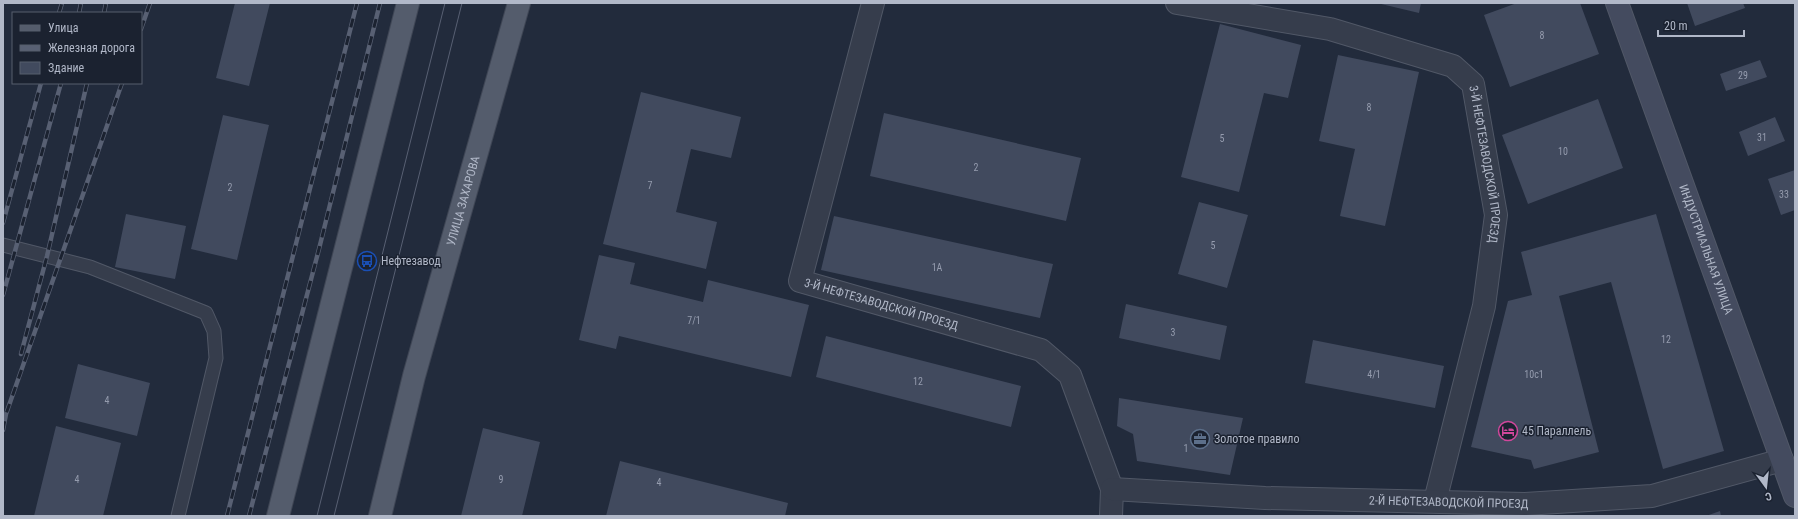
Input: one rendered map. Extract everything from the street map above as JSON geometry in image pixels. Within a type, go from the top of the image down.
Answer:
[{"type":"main road","points":[[278,516],[408,3]]},
{"type":"main road","name":"УЛИЦА ЗАХАРОВА","points":[[380,516],[414,376],[519,3]]},
{"type":"main road","name":"ИНДУСТРИАЛЬНАЯ УЛИЦА","points":[[1616,3],[1795,496]]},
{"type":"street","name":"3-Й НЕФТЕЗАВОДСКОЙ ПРОЕЗД","points":[[873,3],[800,281],[1041,350],[1070,375],[1112,489]]},
{"type":"street","name":"3-Й НЕФТЕЗАВОДСКОЙ ПРОЕЗД","points":[[1176,3],[1330,29],[1453,66],[1473,84],[1496,215],[1484,306],[1435,501]]},
{"type":"street","name":"2-Й НЕФТЕЗАВОДСКОЙ ПРОЕЗД","points":[[1112,489],[1265,498],[1435,501],[1527,510],[1652,496],[1782,460]]},
{"type":"street","points":[[1111,516],[1112,489]]},
{"type":"lane","points":[[3,245],[90,267],[206,313],[214,331],[216,358],[178,516]]},
{"type":"building","points":[[235,3],[270,3],[249,86],[216,78]]},
{"type":"building","points":[[1377,3],[1421,3],[1419,13]]},
{"type":"building","points":[[1517,3],[1580,3],[1599,54],[1510,87],[1484,15]]},
{"type":"building","points":[[1687,3],[1743,3],[1745,8],[1695,26]]},
{"type":"building","points":[[1220,24],[1301,45],[1288,98],[1264,93],[1239,192],[1181,177]]},
{"type":"building","points":[[1338,55],[1419,72],[1385,226],[1340,216],[1355,149],[1319,141]]},
{"type":"building","points":[[1760,60],[1767,77],[1726,91],[1720,74]]},
{"type":"building","points":[[641,92],[741,117],[731,158],[691,149],[676,212],[717,222],[706,269],[603,244]]},
{"type":"building","points":[[1598,99],[1623,168],[1528,204],[1502,135]]},
{"type":"building","points":[[884,113],[1081,158],[1066,221],[870,176]]},
{"type":"building","points":[[223,115],[269,125],[237,260],[191,249]]},
{"type":"building","points":[[1775,117],[1785,141],[1748,156],[1739,132]]},
{"type":"building","points":[[1795,170],[1795,210],[1781,215],[1768,179]]},
{"type":"building","points":[[1199,202],[1248,215],[1227,288],[1178,274]]},
{"type":"building","points":[[126,214],[186,226],[175,279],[115,267]]},
{"type":"building","points":[[1656,214],[1724,451],[1663,469],[1611,282],[1559,296],[1599,452],[1534,469],[1531,460],[1471,447],[1508,301],[1532,295],[1521,252]]},
{"type":"building","points":[[834,216],[1053,264],[1040,318],[821,270]]},
{"type":"building","points":[[599,255],[635,263],[630,284],[703,302],[708,280],[809,305],[791,377],[619,336],[616,349],[579,340]]},
{"type":"building","points":[[1126,304],[1227,326],[1220,360],[1119,338]]},
{"type":"building","points":[[826,336],[1021,386],[1011,427],[816,377]]},
{"type":"building","points":[[1313,340],[1444,366],[1435,408],[1305,383]]},
{"type":"building","points":[[78,364],[150,383],[137,436],[65,418]]},
{"type":"building","points":[[1119,398],[1243,418],[1230,475],[1137,461],[1133,434],[1117,426]]},
{"type":"building","points":[[56,426],[121,443],[103,516],[34,516]]},
{"type":"building","points":[[483,428],[540,442],[522,516],[461,516]]},
{"type":"building","points":[[620,461],[788,503],[785,516],[606,516]]},
{"type":"building","points":[[1720,511],[1721,516],[1706,516]]},
{"type":"tram line","points":[[317,516],[445,3]]},
{"type":"tram line","points":[[334,516],[462,3]]},
{"type":"railway","points":[[59,12],[62,3]]},
{"type":"railway","points":[[79,12],[81,3]]},
{"type":"railway","points":[[104,12],[106,3]]},
{"type":"railway","points":[[142,26],[150,3]]},
{"type":"railway","points":[[227,516],[357,3]]},
{"type":"railway","points":[[249,516],[319,249],[380,3]]},
{"type":"railway","points":[[3,223],[41,84]]},
{"type":"railway","points":[[3,295],[61,84]]},
{"type":"railway","points":[[21,354],[47,256],[87,84]]},
{"type":"railway","points":[[3,430],[6,414],[122,84]]},
{"type":"place","name":"Нефтезавод","points":[[367,261]]},
{"type":"place","name":"45 Параллель","points":[[1508,431]]},
{"type":"place","name":"Золотое правило","points":[[1200,439]]}]
